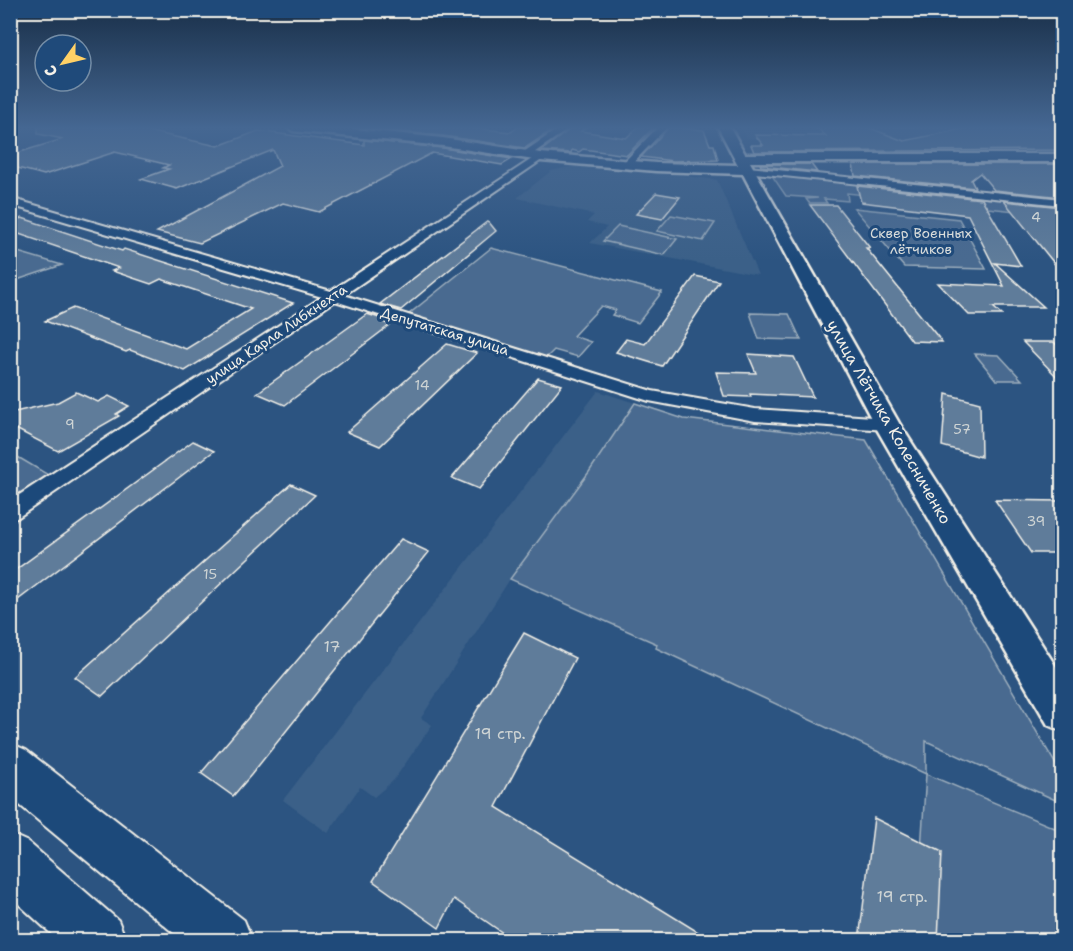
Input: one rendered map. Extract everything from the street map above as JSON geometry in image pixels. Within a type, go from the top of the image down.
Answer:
[{"type":"main road","points":[[10,766],[224,940]]},
{"type":"main road","points":[[10,860],[99,940]]},
{"type":"street","name":"улица Карла Либкнехта","points":[[10,512],[519,171]]},
{"type":"street","points":[[690,171],[744,185],[765,202]]},
{"type":"street","name":"улица Лётчика Колесниченко","points":[[749,171],[887,424],[1062,711]]},
{"type":"street","points":[[807,171],[1062,202]]},
{"type":"street","name":"Депутатская улица","points":[[10,201],[401,316],[648,396],[755,415],[887,424]]},
{"type":"shaded area","points":[[551,171],[651,171],[717,180],[758,275],[590,243],[607,227],[587,222],[594,215],[517,198]]},
{"type":"shaded area","points":[[598,391],[635,403],[589,472],[510,579],[421,718],[432,725],[394,780],[374,797],[360,787],[328,833],[283,800]]},
{"type":"green space","points":[[774,175],[1062,204],[1062,216],[847,193],[848,201],[824,199],[827,203],[809,203],[806,199],[818,198],[786,196],[773,177]]},
{"type":"green space","name":"Сквер Военных лётчиков","points":[[854,208],[959,219],[986,269],[904,267]]},
{"type":"green space","points":[[671,215],[715,223],[703,241],[657,231]]},
{"type":"green space","points":[[618,226],[677,239],[664,255],[603,241]]},
{"type":"green space","points":[[491,248],[662,292],[638,323],[612,315],[616,310],[601,306],[573,336],[591,342],[578,357],[554,350],[546,358],[409,314]]},
{"type":"green space","points":[[11,250],[62,265],[11,282]]},
{"type":"green space","points":[[750,313],[789,314],[801,340],[759,339]]},
{"type":"green space","points":[[975,354],[999,355],[1022,380],[996,380]]},
{"type":"green space","points":[[635,403],[684,419],[866,440],[1062,775],[1062,803],[926,741],[926,774],[656,648],[657,644],[510,579],[589,472]]},
{"type":"green space","points":[[11,453],[50,476],[11,502]]},
{"type":"green space","points":[[926,774],[1062,831],[1062,940],[915,940]]},
{"type":"building","points":[[30,171],[55,171],[44,175]]},
{"type":"building","points":[[162,171],[220,171],[177,189],[141,179]]},
{"type":"building","points":[[270,171],[397,171],[319,212],[283,203],[200,243],[157,232]]},
{"type":"building","points":[[854,171],[1062,171],[1062,197],[994,190],[980,173],[971,180],[975,188],[855,176]]},
{"type":"building","points":[[857,186],[982,199],[1021,266],[995,263],[1044,307],[993,307],[1002,315],[969,315],[938,283],[1004,286],[968,215],[861,202]]},
{"type":"building","points":[[656,193],[680,197],[662,219],[636,214]]},
{"type":"building","points":[[1004,201],[1062,207],[1062,273]]},
{"type":"building","points":[[810,205],[836,205],[870,248],[866,248],[942,342],[912,341]]},
{"type":"building","points":[[22,218],[293,303],[185,371],[130,350],[126,352],[45,321],[73,308],[186,349],[251,309],[161,279],[151,284],[112,271],[119,268],[10,231],[10,222]]},
{"type":"building","points":[[488,221],[496,231],[401,310],[380,304]]},
{"type":"building","points":[[695,276],[719,281],[662,366],[616,352],[626,339],[645,344]]},
{"type":"building","points":[[367,314],[389,321],[385,323],[390,325],[285,405],[257,393]]},
{"type":"building","points":[[1023,342],[1054,342],[1062,351],[1062,382]]},
{"type":"building","points":[[447,344],[477,353],[380,446],[347,432]]},
{"type":"building","points":[[748,354],[794,357],[813,397],[750,394],[751,397],[724,396],[716,372],[756,373]]},
{"type":"building","points":[[538,378],[562,385],[479,489],[452,478]]},
{"type":"building","points":[[76,392],[98,402],[109,396],[129,406],[116,414],[119,416],[58,451],[10,426],[10,413],[58,402]]},
{"type":"building","points":[[946,394],[980,403],[981,457],[942,446]]},
{"type":"building","points":[[193,441],[214,451],[10,606],[10,574]]},
{"type":"building","points":[[291,484],[315,495],[102,696],[75,677]]},
{"type":"building","points":[[995,500],[1062,501],[1062,553],[1031,553]]},
{"type":"building","points":[[401,539],[429,552],[251,775],[233,796],[201,773]]},
{"type":"building","points":[[524,633],[575,658],[496,807],[711,940],[513,940],[454,899],[439,928],[373,881]]},
{"type":"building","points":[[874,818],[942,852],[938,940],[859,940]]}]
